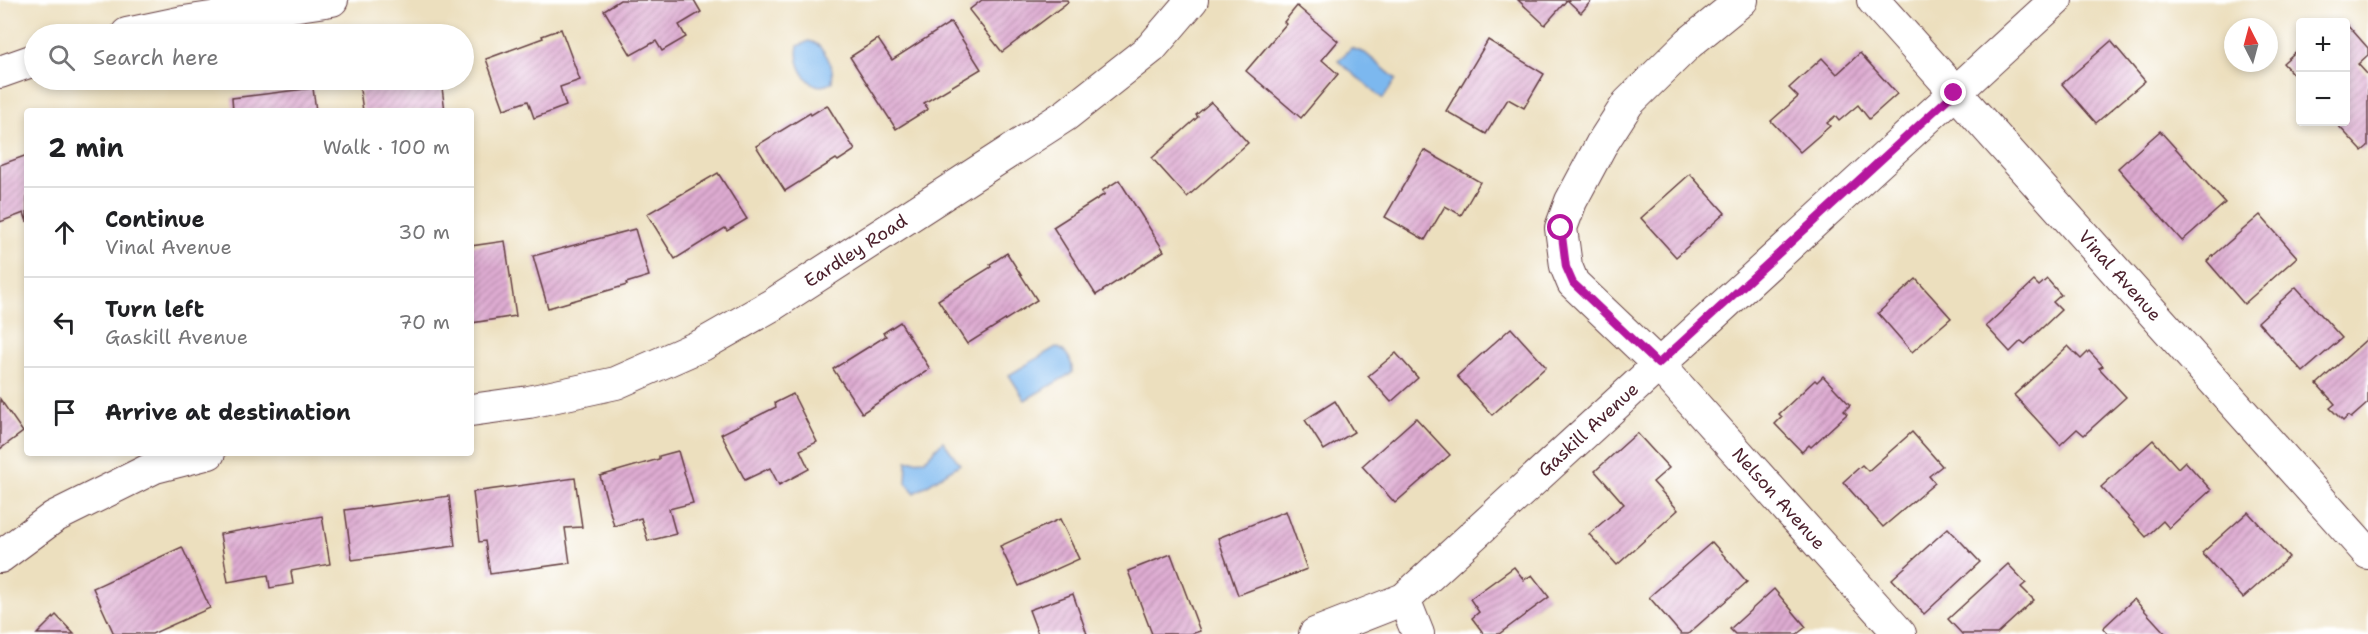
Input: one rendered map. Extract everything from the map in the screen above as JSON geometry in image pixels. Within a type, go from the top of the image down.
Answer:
[{"type":"street","points":[[174,24],[332,0]]},
{"type":"street","name":"Eardley Road","points":[[474,410],[529,402],[616,382],[712,340],[772,305],[1066,115],[1151,48],[1192,0]]},
{"type":"street","points":[[1658,364],[1573,283],[1566,267],[1561,228],[1570,201],[1601,145],[1628,103],[1689,43],[1742,0]]},
{"type":"street","name":"Vinal Avenue","points":[[1873,0],[2368,553]]},
{"type":"street","name":"Gaskill Avenue","points":[[1315,634],[1404,599],[2056,0]]},
{"type":"street","points":[[0,72],[24,64]]},
{"type":"street","name":"Nelson Avenue","points":[[1658,364],[1900,634]]},
{"type":"street","points":[[0,557],[54,517],[155,467],[197,456]]},
{"type":"street","points":[[1404,599],[1418,634]]},
{"type":"water","points":[[809,41],[824,51],[832,70],[832,82],[817,85],[805,76],[801,69],[798,61],[798,46]]},
{"type":"water","points":[[1351,48],[1365,53],[1396,79],[1383,99],[1338,61]]},
{"type":"water","points":[[1056,347],[1068,357],[1072,373],[1025,400],[1009,375]]},
{"type":"water","points":[[943,441],[960,464],[915,493],[906,483],[907,461],[925,460]]},
{"type":"building","points":[[620,0],[694,0],[701,12],[679,25],[686,37],[662,51],[656,41],[631,55],[604,10]]},
{"type":"building","points":[[982,0],[1067,0],[1068,2],[1002,52],[969,10]]},
{"type":"building","points":[[1518,0],[1567,0],[1545,25]]},
{"type":"building","points":[[1567,0],[1592,0],[1581,13]]},
{"type":"building","points":[[1297,6],[1338,41],[1322,60],[1338,74],[1301,118],[1246,71],[1286,24],[1284,22]]},
{"type":"building","points":[[951,22],[981,69],[924,103],[928,109],[896,129],[850,57],[878,39],[892,60]]},
{"type":"building","points":[[2350,28],[2368,48],[2368,55],[2358,64],[2368,75],[2368,146],[2362,151],[2339,126],[2350,126]]},
{"type":"building","points":[[561,29],[580,80],[560,87],[566,106],[534,118],[528,101],[504,109],[486,59]]},
{"type":"building","points":[[1488,40],[1544,74],[1524,108],[1508,99],[1486,134],[1446,111]]},
{"type":"building","points":[[2111,41],[2145,81],[2096,123],[2062,84]]},
{"type":"building","points":[[2296,52],[2296,78],[2283,63]]},
{"type":"building","points":[[1860,53],[1897,94],[1869,119],[1858,105],[1839,121],[1835,116],[1827,123],[1830,126],[1800,152],[1771,121],[1798,97],[1789,88],[1822,58],[1837,74]]},
{"type":"building","points":[[313,90],[316,108],[233,108],[232,98]]},
{"type":"building","points":[[360,90],[442,90],[445,108],[363,108]]},
{"type":"building","points":[[1211,102],[1248,143],[1187,197],[1152,158],[1198,117],[1196,115]]},
{"type":"building","points":[[827,105],[855,150],[838,161],[836,159],[785,191],[756,146]]},
{"type":"building","points":[[2160,131],[2225,203],[2182,241],[2118,168]]},
{"type":"building","points":[[1424,150],[1480,182],[1461,215],[1445,206],[1425,240],[1385,217]]},
{"type":"building","points":[[24,156],[24,213],[0,222],[0,165]]},
{"type":"building","points":[[718,173],[747,219],[727,231],[725,228],[675,259],[647,214]]},
{"type":"building","points":[[1690,174],[1725,213],[1676,257],[1641,218]]},
{"type":"building","points":[[1119,180],[1164,251],[1096,295],[1053,227],[1105,194],[1102,191]]},
{"type":"building","points":[[2260,215],[2297,257],[2244,304],[2207,261]]},
{"type":"building","points":[[635,229],[649,276],[626,283],[627,285],[548,308],[533,256]]},
{"type":"building","points":[[505,241],[516,316],[474,323],[474,246]]},
{"type":"building","points":[[1007,253],[1037,300],[967,344],[938,300],[991,267],[990,264]]},
{"type":"building","points":[[1916,279],[1951,318],[1912,352],[1878,313]]},
{"type":"building","points":[[2047,279],[2061,295],[2053,302],[2061,310],[2025,344],[2021,341],[2010,352],[1986,326],[2034,281],[2039,286]]},
{"type":"building","points":[[2296,287],[2342,338],[2303,372],[2258,322]]},
{"type":"building","points":[[900,322],[930,369],[862,413],[833,369],[886,336],[883,333]]},
{"type":"building","points":[[1511,328],[1546,367],[1492,415],[1457,376]]},
{"type":"building","points":[[2368,338],[2368,403],[2351,418],[2348,416],[2343,421],[2330,408],[2335,404],[2317,384]]},
{"type":"building","points":[[2068,346],[2081,359],[2089,351],[2103,366],[2099,368],[2126,397],[2084,435],[2077,429],[2060,445],[2014,395]]},
{"type":"building","points":[[1396,353],[1418,378],[1391,402],[1368,376]]},
{"type":"building","points":[[1823,376],[1850,405],[1844,411],[1847,414],[1811,447],[1809,445],[1802,452],[1775,424],[1782,417],[1779,414],[1815,380],[1817,382]]},
{"type":"building","points":[[793,394],[817,442],[800,450],[809,469],[779,485],[770,468],[745,480],[721,434],[776,407],[775,403]]},
{"type":"building","points":[[0,399],[23,432],[0,449]]},
{"type":"building","points":[[1335,401],[1354,432],[1324,450],[1305,420]]},
{"type":"building","points":[[1416,418],[1450,455],[1395,503],[1362,466]]},
{"type":"building","points":[[1912,432],[1942,466],[1929,476],[1935,483],[1883,527],[1843,482],[1862,465],[1868,471]]},
{"type":"building","points":[[1637,433],[1669,468],[1653,482],[1678,510],[1617,565],[1589,534],[1624,504],[1595,471]]},
{"type":"building","points":[[2153,440],[2178,468],[2185,461],[2211,490],[2169,528],[2163,521],[2146,537],[2101,487]]},
{"type":"building","points":[[678,451],[693,503],[669,509],[676,534],[648,541],[641,518],[614,526],[600,476],[659,459],[659,456]]},
{"type":"building","points":[[575,478],[582,527],[565,528],[570,563],[490,574],[485,541],[479,542],[473,492]]},
{"type":"building","points":[[449,496],[455,546],[352,560],[345,510]]},
{"type":"building","points":[[1286,511],[1307,569],[1238,595],[1218,538]]},
{"type":"building","points":[[2248,512],[2289,557],[2243,598],[2202,553]]},
{"type":"building","points":[[322,516],[330,564],[291,571],[293,584],[270,588],[268,575],[228,582],[220,534]]},
{"type":"building","points":[[1060,519],[1079,559],[1019,586],[1000,546]]},
{"type":"building","points":[[1948,528],[1980,562],[1924,614],[1892,579]]},
{"type":"building","points":[[1712,542],[1747,582],[1688,634],[1681,634],[1649,597]]},
{"type":"building","points":[[182,547],[210,608],[152,634],[114,634],[93,588]]},
{"type":"building","points":[[1171,554],[1200,631],[1191,634],[1152,634],[1128,571]]},
{"type":"building","points":[[2008,564],[2026,583],[2021,587],[2034,600],[1997,634],[1962,634],[1948,619]]},
{"type":"building","points":[[1514,567],[1524,580],[1532,575],[1549,597],[1499,634],[1484,634],[1472,618],[1479,612],[1470,599]]},
{"type":"building","points":[[1774,589],[1806,627],[1797,634],[1735,634],[1730,629]]},
{"type":"building","points":[[1073,594],[1087,634],[1038,634],[1029,610]]},
{"type":"building","points":[[2134,599],[2166,634],[2108,634],[2103,628]]},
{"type":"building","points":[[56,615],[74,634],[37,634]]},
{"type":"route","points":[[1561,228],[1566,267],[1573,283],[1658,364],[1954,93]]}]
